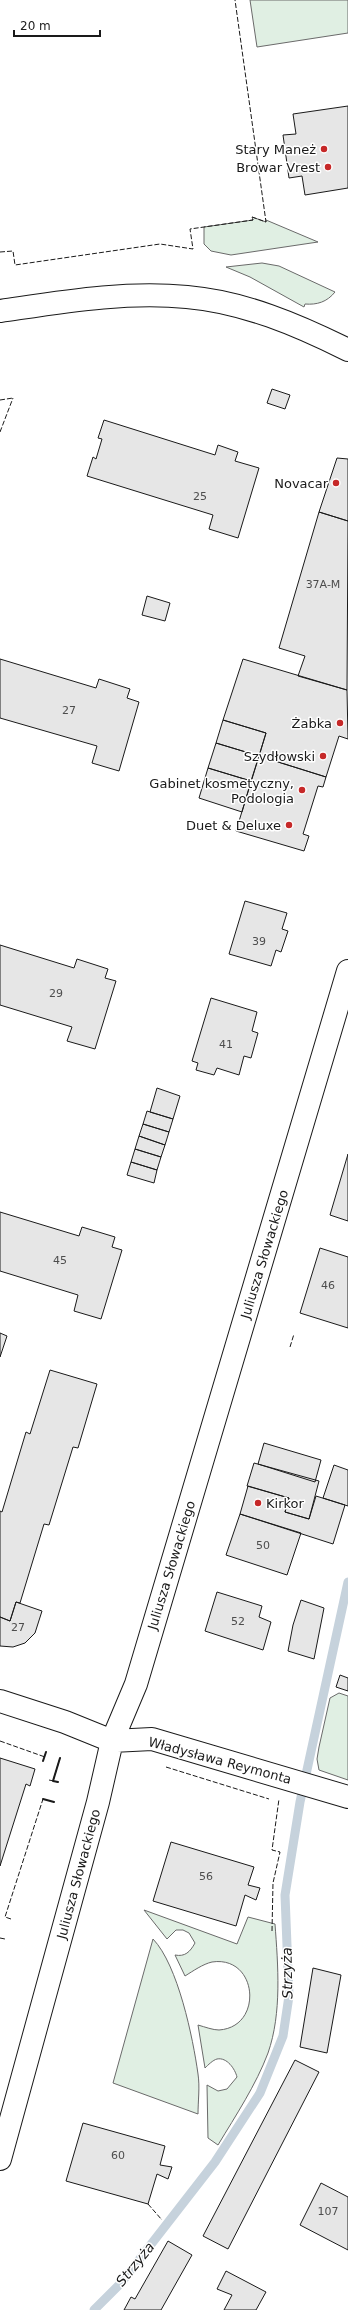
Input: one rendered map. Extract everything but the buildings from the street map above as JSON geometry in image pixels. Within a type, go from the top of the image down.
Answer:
[{"type":"street","points":[[0,311],[102,297],[130,295],[189,297],[222,302],[278,319],[348,350]]},
{"type":"street","name":"Juliusza Słowackiego","points":[[0,2159],[98,1802],[112,1741],[136,1684],[348,971]]},
{"type":"street","name":"Władysława Reymonta","points":[[0,1701],[65,1722],[112,1741],[152,1739],[348,1797]]},
{"type":"green space","points":[[250,0],[348,0],[348,33],[257,47]]},
{"type":"green space","points":[[252,217],[266,222],[266,220],[318,242],[231,255],[211,251],[204,244],[204,227],[253,220]]},
{"type":"green space","points":[[262,263],[279,266],[335,292],[325,300],[314,304],[305,304],[304,307],[250,277],[226,267]]},
{"type":"green space","points":[[339,1693],[348,1696],[348,1780],[319,1770],[317,1759],[330,1698]]},
{"type":"green space","points":[[144,1910],[237,1944],[248,1917],[275,1924],[278,1989],[272,2038],[268,2053],[258,2077],[218,2145],[208,2138],[207,2085],[218,2091],[227,2089],[237,2077],[230,2064],[221,2059],[214,2060],[205,2068],[198,2025],[219,2030],[234,2026],[243,2017],[249,2005],[250,1992],[246,1980],[239,1969],[227,1963],[212,1962],[185,1976],[175,1955],[182,1955],[189,1951],[195,1943],[189,1933],[183,1930],[176,1930],[167,1939]]},
{"type":"green space","points":[[153,1939],[162,1951],[170,1966],[188,2022],[199,2079],[198,2114],[113,2083]]},
{"type":"waterway","name":"Strzyża","points":[[94,2310],[121,2283],[215,2162],[260,2093],[283,2036],[289,1996],[285,1895],[300,1802],[348,1582]]},
{"type":"fence","points":[[0,252],[13,251],[15,265],[160,244],[193,249],[190,229],[253,220],[252,217],[266,222],[235,0]]},
{"type":"fence","points":[[0,400],[13,398]]},
{"type":"fence","points":[[0,432],[13,398]]},
{"type":"fence","points":[[290,1347],[294,1334]]},
{"type":"fence","points":[[0,1741],[45,1757]]},
{"type":"fence","points":[[53,1781],[60,1758]]},
{"type":"fence","points":[[166,1767],[269,1799]]},
{"type":"fence","points":[[49,1780],[58,1782]]},
{"type":"fence","points":[[11,1919],[5,1917],[43,1799]]},
{"type":"fence","points":[[272,1931],[273,1883],[280,1852],[272,1850],[279,1799]]},
{"type":"fence","points":[[0,1938],[5,1939]]},
{"type":"fence","points":[[148,2204],[162,2220]]},
{"type":"wall","points":[[43,1761],[46,1752]]},
{"type":"wall","points":[[58,1782],[53,1781],[60,1758]]},
{"type":"wall","points":[[43,1799],[54,1802]]},
{"type":"place","name":"Stary Maneż","points":[[324,149]]},
{"type":"place","name":"Browar Vrest","points":[[328,167]]},
{"type":"place","name":"Novacar","points":[[336,483]]},
{"type":"place","name":"Żabka","points":[[340,723]]},
{"type":"place","name":"Szydłowski","points":[[323,756]]},
{"type":"place","name":"Gabinet kosmetyczny, Podologia","points":[[302,790]]},
{"type":"place","name":"Duet & Deluxe","points":[[289,825]]},
{"type":"place","name":"Kirkor","points":[[258,1503]]}]
